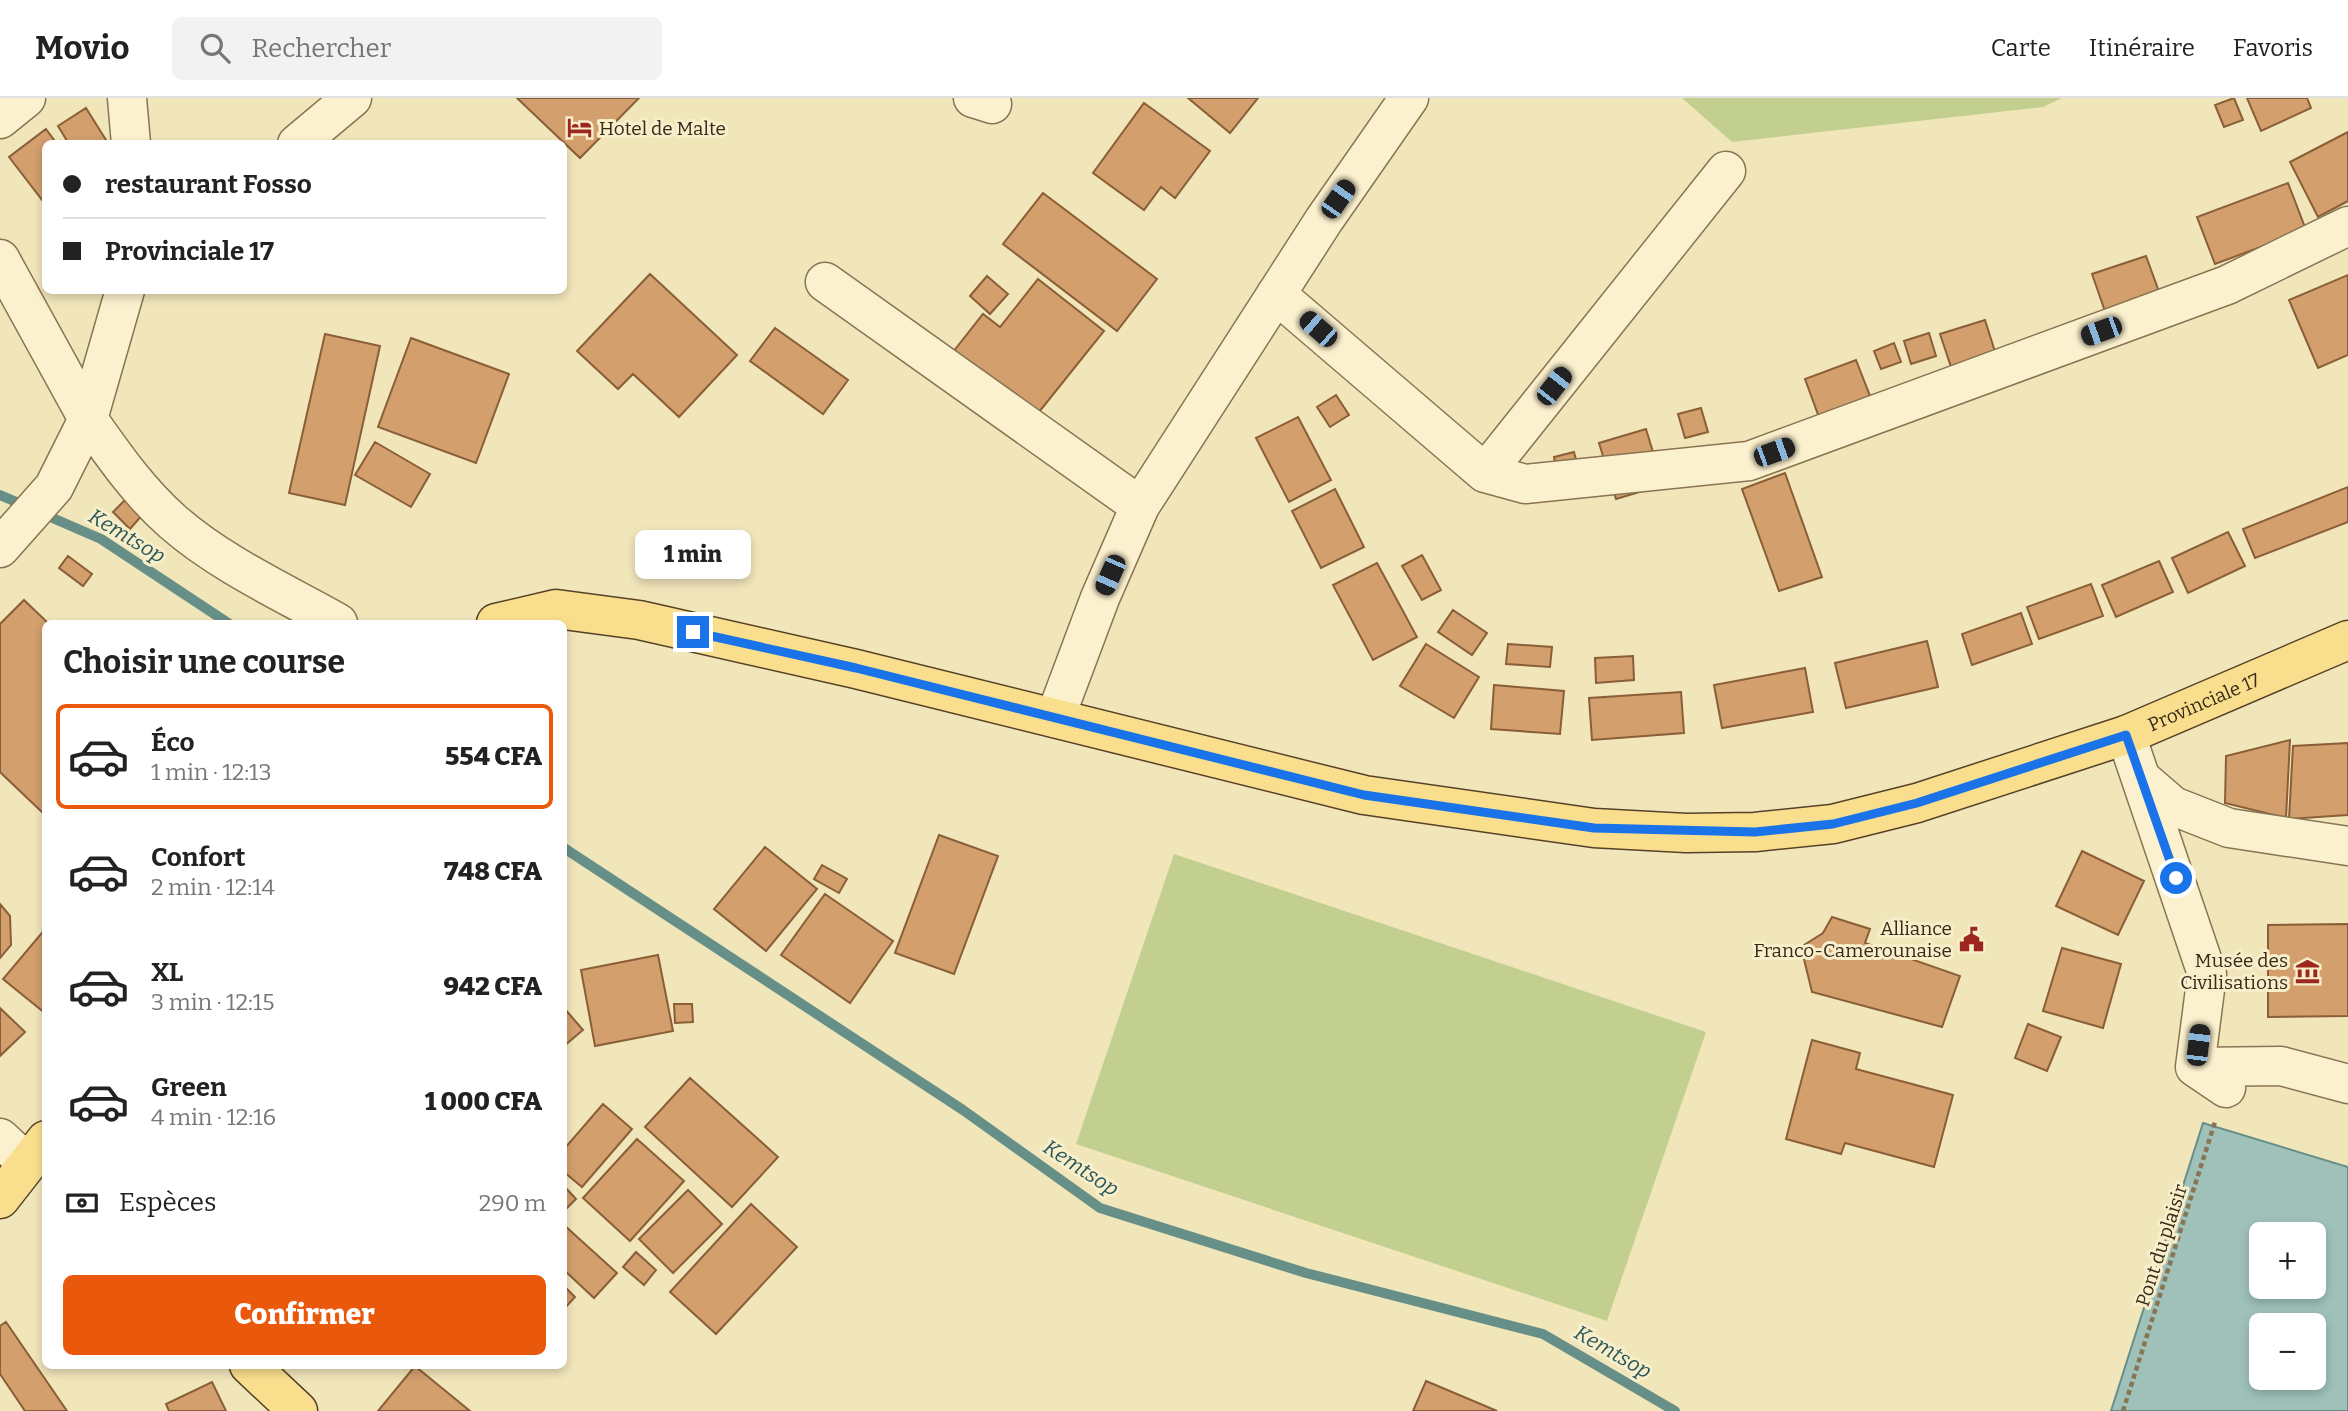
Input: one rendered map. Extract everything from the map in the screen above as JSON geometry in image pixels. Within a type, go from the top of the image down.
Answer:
[{"type":"main road","name":"Provinciale 17","points":[[509,620],[556,609],[639,620],[856,668],[1364,795],[1594,828],[1686,833],[1755,832],[1833,824],[1917,803],[2126,735],[2348,640]]},
{"type":"main road","points":[[0,1199],[30,1156]]},
{"type":"main road","points":[[253,1369],[298,1411]]},
{"type":"street","points":[[0,118],[26,98]]},
{"type":"street","points":[[127,98],[131,140]]},
{"type":"street","points":[[302,140],[352,98]]},
{"type":"street","points":[[1055,718],[1100,598],[1140,506],[1276,294],[1409,98]]},
{"type":"street","points":[[1485,473],[1726,170]]},
{"type":"street","points":[[1276,294],[1485,473],[1525,484],[1749,461],[2227,285],[2348,226]]},
{"type":"street","points":[[0,259],[88,419],[132,480],[174,523],[219,555],[333,620]]},
{"type":"street","points":[[825,282],[1140,506]]},
{"type":"street","points":[[0,548],[54,487],[88,419],[124,294]]},
{"type":"street","points":[[2126,735],[2144,781],[2207,974],[2211,1078],[2281,1066],[2348,1084]]},
{"type":"street","points":[[2144,781],[2173,806],[2229,828],[2348,846]]},
{"type":"path","name":"Pont du plaisir","points":[[2123,1411],[2211,1078]]},
{"type":"green space","points":[[1682,98],[2062,98],[2043,107],[1732,142]]},
{"type":"green space","points":[[1174,854],[1706,1032],[1607,1321],[1076,1144]]},
{"type":"water","points":[[2203,1123],[2348,1167],[2348,1411],[2111,1411]]},
{"type":"building","name":"Hotel de Malte","points":[[517,98],[639,98],[580,158],[567,146],[567,140],[561,140]]},
{"type":"building","points":[[1188,98],[1258,98],[1230,133]]},
{"type":"building","points":[[2234,98],[2243,120],[2224,127],[2215,105]]},
{"type":"building","points":[[2247,98],[2307,98],[2311,108],[2261,131]]},
{"type":"building","points":[[1144,103],[1210,151],[1175,198],[1161,187],[1144,210],[1093,173]]},
{"type":"building","points":[[86,108],[106,140],[67,140],[58,126]]},
{"type":"building","points":[[46,129],[54,140],[42,140],[42,200],[9,157]]},
{"type":"building","points":[[2348,132],[2348,201],[2318,217],[2290,162]]},
{"type":"building","points":[[2288,183],[2306,230],[2215,264],[2197,217]]},
{"type":"building","points":[[1043,193],[1157,279],[1117,331],[1003,244]]},
{"type":"building","points":[[2146,256],[2162,300],[2108,320],[2092,274]]},
{"type":"building","points":[[650,274],[737,355],[679,417],[633,374],[618,389],[577,351]]},
{"type":"building","points":[[2348,275],[2348,355],[2318,368],[2289,300]]},
{"type":"building","points":[[987,276],[1008,294],[990,314],[970,296]]},
{"type":"building","points":[[1038,279],[1104,331],[1035,417],[953,352],[983,314],[1000,327]]},
{"type":"building","points":[[1985,320],[1998,361],[1954,376],[1940,334]]},
{"type":"building","points":[[775,328],[848,380],[823,414],[750,361]]},
{"type":"building","points":[[1929,333],[1936,356],[1911,364],[1904,341]]},
{"type":"building","points":[[325,334],[380,346],[345,505],[289,493]]},
{"type":"building","points":[[411,338],[509,374],[476,463],[378,427]]},
{"type":"building","points":[[1894,343],[1901,362],[1881,369],[1874,351]]},
{"type":"building","points":[[1856,360],[1872,401],[1820,420],[1805,379]]},
{"type":"building","points":[[1336,395],[1349,415],[1330,427],[1317,407]]},
{"type":"building","points":[[1701,408],[1708,432],[1685,438],[1678,414]]},
{"type":"building","points":[[1298,417],[1331,480],[1289,502],[1256,438]]},
{"type":"building","points":[[1646,429],[1663,485],[1616,499],[1599,443]]},
{"type":"building","points":[[375,442],[430,474],[411,507],[355,475]]},
{"type":"building","points":[[1574,452],[1580,475],[1559,480],[1554,457]]},
{"type":"building","points":[[1785,473],[1822,577],[1779,591],[1742,489]]},
{"type":"building","points":[[2348,487],[2348,522],[2255,558],[2243,529]]},
{"type":"building","points":[[1335,489],[1364,547],[1321,568],[1292,511]]},
{"type":"building","points":[[134,491],[150,506],[130,529],[113,512]]},
{"type":"building","points":[[2228,532],[2245,566],[2188,593],[2172,558]]},
{"type":"building","points":[[1422,555],[1441,590],[1422,600],[1402,566]]},
{"type":"building","points":[[68,556],[92,574],[83,586],[59,568]]},
{"type":"building","points":[[2159,561],[2173,592],[2116,617],[2102,585]]},
{"type":"building","points":[[1377,563],[1417,637],[1373,660],[1333,585]]},
{"type":"building","points":[[2091,584],[2103,616],[2039,639],[2027,607]]},
{"type":"building","points":[[24,600],[45,620],[42,620],[42,812],[0,772],[0,624]]},
{"type":"building","points":[[1453,610],[1487,633],[1472,655],[1438,632]]},
{"type":"building","points":[[2021,613],[2032,644],[1972,665],[1962,634]]},
{"type":"building","points":[[1927,641],[1938,687],[1846,708],[1835,663]]},
{"type":"building","points":[[1426,644],[1479,677],[1454,718],[1400,686]]},
{"type":"building","points":[[1508,644],[1552,647],[1550,667],[1506,664]]},
{"type":"building","points":[[1633,656],[1634,680],[1596,683],[1595,658]]},
{"type":"building","points":[[1805,668],[1813,712],[1722,728],[1714,685]]},
{"type":"building","points":[[1494,685],[1564,691],[1560,734],[1491,729]]},
{"type":"building","points":[[1681,692],[1684,733],[1592,740],[1589,698]]},
{"type":"building","points":[[2290,740],[2286,818],[2225,803],[2226,756]]},
{"type":"building","points":[[2348,743],[2348,815],[2289,819],[2293,746]]},
{"type":"building","points":[[939,835],[998,856],[954,974],[895,953]]},
{"type":"building","points":[[765,847],[817,889],[766,951],[714,909]]},
{"type":"building","points":[[2082,851],[2144,881],[2118,935],[2056,906]]},
{"type":"building","points":[[822,865],[847,879],[839,893],[814,879]]},
{"type":"building","points":[[825,894],[893,941],[850,1003],[781,955]]},
{"type":"building","points":[[0,904],[10,916],[11,945],[0,958]]},
{"type":"building","points":[[1832,917],[1870,929],[1865,943],[1960,976],[1942,1027],[1812,992],[1801,947],[1823,933]]},
{"type":"building","name":"Musée des Civilisations","points":[[2348,924],[2348,1016],[2268,1017],[2268,925]]},
{"type":"building","points":[[42,933],[42,1011],[3,979]]},
{"type":"building","points":[[2062,948],[2121,964],[2103,1028],[2043,1011]]},
{"type":"building","points":[[658,955],[673,1031],[595,1046],[581,970]]},
{"type":"building","points":[[674,1004],[692,1004],[693,1022],[675,1023]]},
{"type":"building","points":[[0,1008],[25,1032],[0,1056]]},
{"type":"building","points":[[567,1011],[583,1030],[567,1043]]},
{"type":"building","points":[[2028,1024],[2061,1037],[2047,1071],[2015,1058]]},
{"type":"building","points":[[1812,1040],[1860,1053],[1856,1069],[1953,1095],[1934,1167],[1845,1143],[1841,1154],[1786,1139]]},
{"type":"building","points":[[690,1078],[778,1157],[732,1207],[645,1127]]},
{"type":"building","points":[[603,1104],[632,1129],[582,1187],[567,1174],[567,1146]]},
{"type":"building","points":[[637,1139],[684,1181],[630,1241],[583,1198]]},
{"type":"building","points":[[567,1189],[576,1199],[567,1208]]},
{"type":"building","points":[[688,1190],[722,1224],[673,1273],[639,1239]]},
{"type":"building","points":[[751,1204],[797,1247],[716,1334],[670,1292]]},
{"type":"building","points":[[567,1228],[617,1273],[594,1298],[567,1273]]},
{"type":"building","points":[[636,1252],[656,1270],[644,1285],[623,1267]]},
{"type":"building","points":[[567,1289],[575,1297],[567,1306]]},
{"type":"building","points":[[6,1322],[67,1411],[25,1411],[0,1374],[0,1326]]},
{"type":"building","points":[[413,1369],[419,1369],[470,1411],[378,1411]]},
{"type":"building","points":[[1426,1381],[1497,1411],[1413,1411]]},
{"type":"building","points":[[212,1382],[226,1411],[169,1411],[166,1404]]},
{"type":"waterway","name":"Kemtsop","points":[[0,495],[26,506]]},
{"type":"waterway","name":"Kemtsop","points":[[41,513],[101,539],[223,620]]},
{"type":"waterway","name":"Kemtsop","points":[[567,850],[963,1110],[1100,1208],[1306,1273],[1543,1334],[1675,1411]]},
{"type":"place","name":"Hotel de Malte","points":[[579,128]]},
{"type":"place","name":"Alliance Franco-Camerounaise","points":[[1972,939]]},
{"type":"place","name":"Musée des Civilisations","points":[[2308,971]]},
{"type":"route","points":[[693,632],[856,668],[1364,795],[1594,828],[1686,833],[1755,832],[1833,824],[1917,803],[2126,735],[2176,878]]}]
